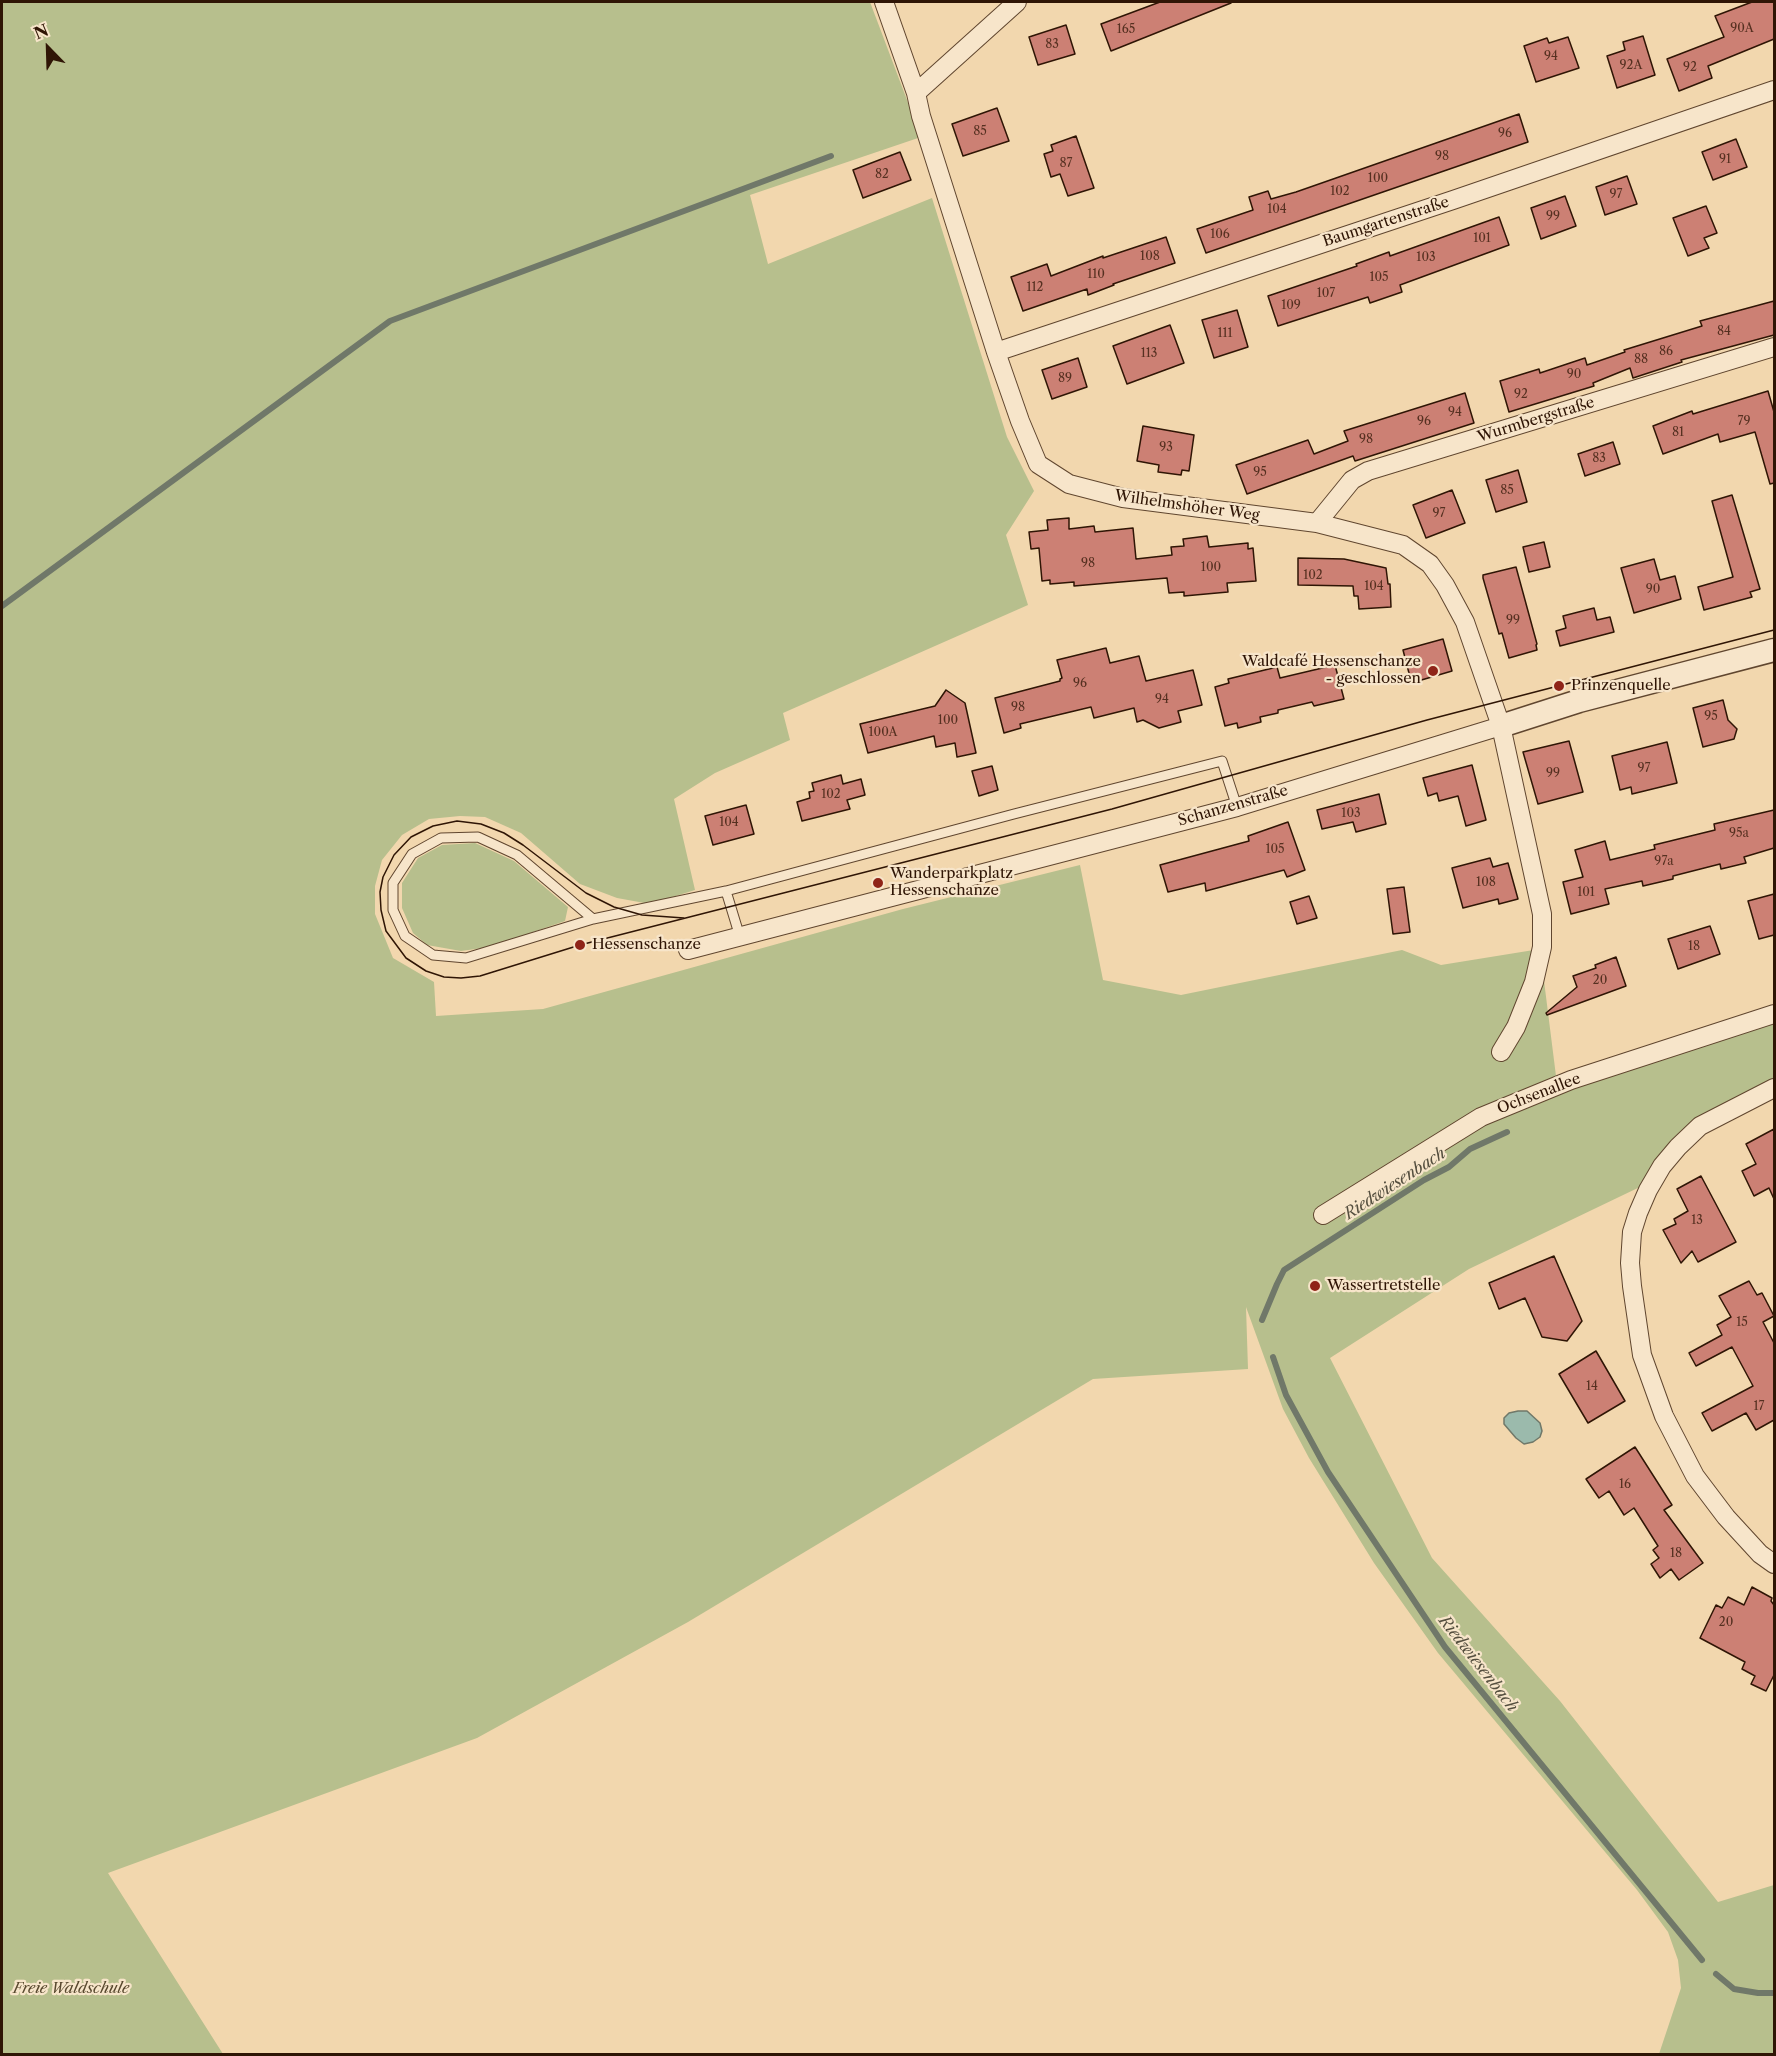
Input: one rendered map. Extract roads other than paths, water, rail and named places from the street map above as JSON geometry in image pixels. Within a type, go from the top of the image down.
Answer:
[{"type":"street","name":"Wilhelmshöher Weg","points":[[884,2],[916,93],[921,116],[996,352],[1038,464],[1069,484],[1123,498],[1317,523],[1403,545],[1430,564],[1465,622],[1501,726]]},
{"type":"street","points":[[916,93],[1017,2]]},
{"type":"street","name":"Baumgartenstraße","points":[[996,352],[1442,204],[1774,90]]},
{"type":"street","name":"Wurmbergstraße","points":[[1317,523],[1352,480],[1368,471],[1774,347]]},
{"type":"street","name":"Schanzenstraße","points":[[688,950],[1238,807],[1579,701],[1774,650]]},
{"type":"street","points":[[1501,726],[1542,914],[1542,947],[1534,982],[1520,1018],[1501,1052]]},
{"type":"street","name":"Ochsenallee","points":[[1323,1215],[1481,1117],[1571,1080],[1774,1014]]},
{"type":"street","points":[[1774,1088],[1700,1126],[1662,1166],[1638,1213],[1632,1232],[1630,1263],[1642,1355],[1664,1416],[1701,1484],[1726,1517],[1760,1554],[1774,1564]]},
{"type":"lane","points":[[593,919],[517,855],[478,837],[441,837],[412,854],[393,883],[393,910],[405,936],[433,955],[466,958],[593,919],[726,891],[1222,761],[1238,807]]},
{"type":"lane","points":[[726,891],[740,937]]},
{"type":"waterway","points":[[2,606],[390,321],[831,156]]},
{"type":"waterway","name":"Riedwiesenbach","points":[[1262,1320],[1284,1270],[1424,1180],[1449,1167],[1470,1149],[1507,1132]]},
{"type":"waterway","name":"Riedwiesenbach","points":[[1273,1357],[1286,1395],[1328,1472],[1445,1647],[1702,1960]]},
{"type":"waterway","name":"Riedwiesenbach","points":[[1716,1974],[1734,1989],[1774,1993]]},
{"type":"tram line","points":[[684,918],[642,915],[614,907],[586,893],[504,833],[481,824],[457,821],[433,826],[411,837],[394,855],[383,877],[380,892],[386,931],[406,958],[426,971],[444,977],[480,976],[580,945],[1112,809],[1427,720],[1774,630]]},
{"type":"place","name":"Waldcafé Hessenschanze - geschlossen","points":[[1433,671]]},
{"type":"place","name":"Prinzenquelle","points":[[1559,686]]},
{"type":"place","name":"Wanderparkplatz Hessenschanze","points":[[878,883]]},
{"type":"place","name":"Hessenschanze","points":[[580,945]]},
{"type":"place","name":"Wassertretstelle","points":[[1315,1286]]},
{"type":"park label","name":"Freie Waldschule","points":[[71,1989]]}]
